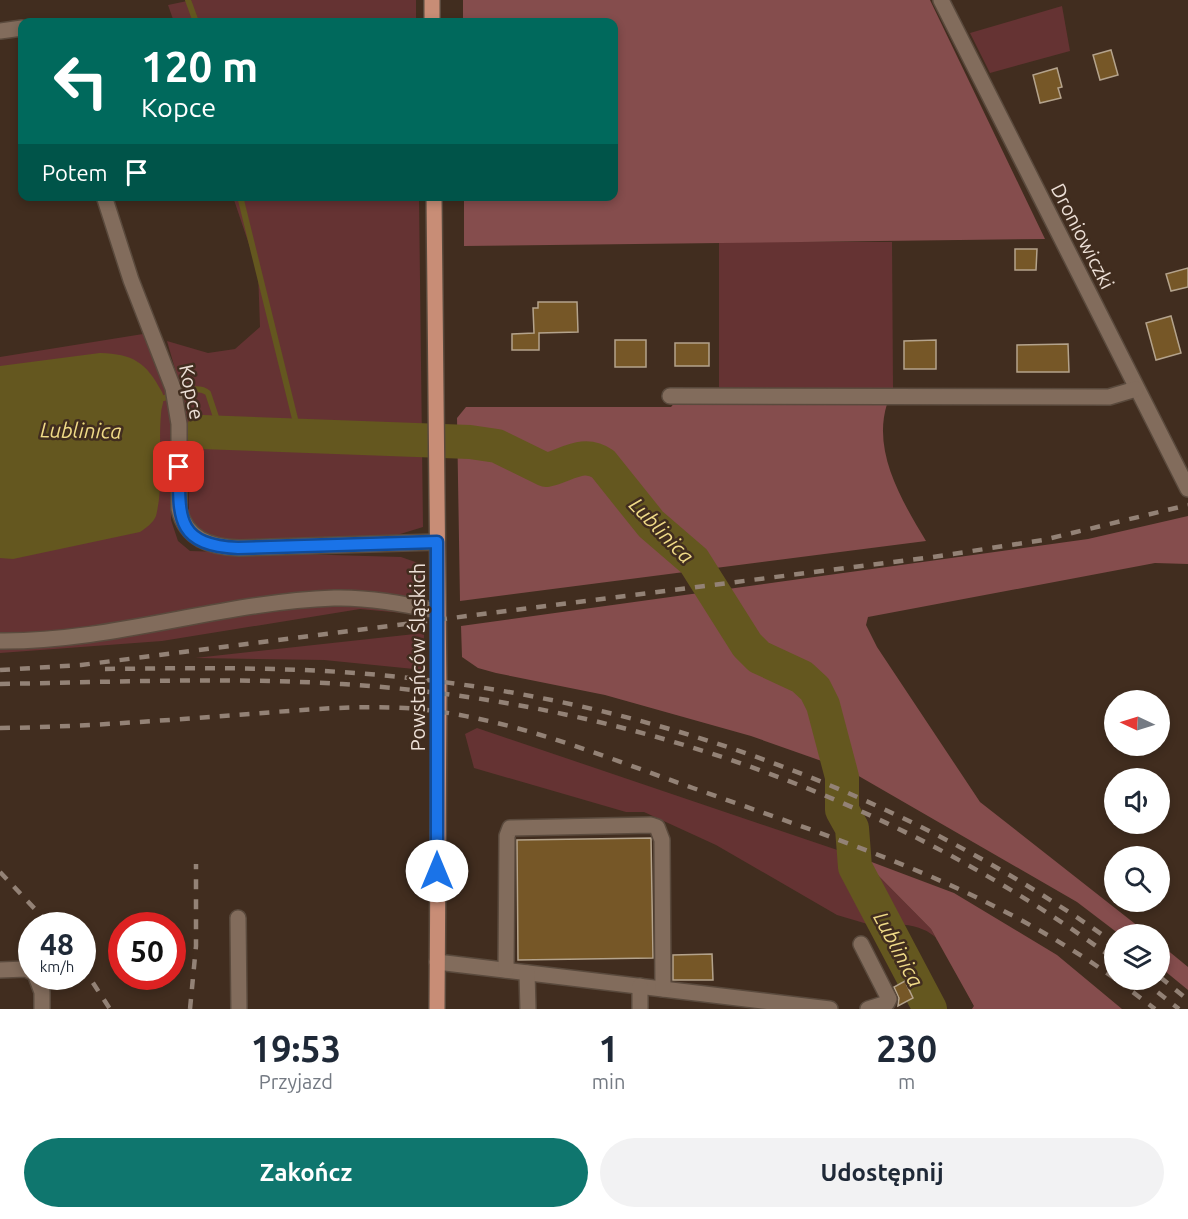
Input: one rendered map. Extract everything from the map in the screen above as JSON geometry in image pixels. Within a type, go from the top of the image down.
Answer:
[{"type":"main road","points":[[432,0],[432,18]]},
{"type":"main road","name":"Powstańców Śląskich","points":[[434,201],[437,1009]]},
{"type":"street","name":"Droniowiczki","points":[[941,0],[1188,489]]},
{"type":"street","points":[[0,30],[18,28]]},
{"type":"street","name":"Kopce","points":[[106,201],[131,280],[174,394],[179,424],[179,509],[182,520],[198,539],[221,547],[238,548],[437,542]]},
{"type":"street","points":[[670,396],[1109,397],[1136,388]]},
{"type":"street","points":[[0,641],[86,636],[263,606],[333,598],[383,601],[437,611]]},
{"type":"street","points":[[506,970],[507,836],[510,828],[651,825],[657,826],[662,840],[663,989]]},
{"type":"street","points":[[238,918],[239,1009]]},
{"type":"street","points":[[861,944],[889,999],[887,1003],[868,1009]]},
{"type":"street","points":[[437,962],[830,1009]]},
{"type":"street","points":[[0,970],[18,969]]},
{"type":"street","points":[[527,973],[528,1009]]},
{"type":"street","points":[[640,986],[640,1009]]},
{"type":"street","points":[[41,990],[42,1009]]},
{"type":"shaded area","points":[[192,0],[416,0],[416,18],[173,18],[168,5]]},
{"type":"shaded area","points":[[463,0],[930,0],[1045,239],[464,246],[464,201],[618,201],[618,18],[463,18]]},
{"type":"shaded area","points":[[1062,6],[1070,51],[990,73],[970,33]]},
{"type":"shaded area","points":[[234,201],[419,201],[423,527],[397,535],[221,540],[200,534],[189,522],[188,436],[184,400],[167,341],[208,353],[235,349],[260,327],[258,271]]},
{"type":"shaded area","points":[[719,242],[892,242],[893,388],[719,389]]},
{"type":"shaded area","points":[[143,334],[164,380],[170,410],[171,520],[178,541],[190,551],[401,557],[424,565],[424,615],[360,609],[162,641],[0,653],[0,357]]},
{"type":"shaded area","points":[[677,400],[887,404],[883,422],[886,458],[899,493],[926,541],[460,601],[457,418],[466,407],[671,407]]},
{"type":"shaded area","points":[[1188,516],[1188,564],[1155,563],[868,617],[866,625],[877,647],[980,802],[1104,899],[1104,912],[1120,912],[1135,924],[1106,924],[1077,902],[850,771],[751,736],[605,695],[478,668],[462,657],[461,626],[1088,539]]},
{"type":"shaded area","points":[[424,633],[424,670],[324,660],[195,658]]},
{"type":"shaded area","points":[[477,728],[861,858],[931,929],[936,938],[929,932],[915,927],[894,925],[881,928],[837,915],[716,845],[644,812],[626,812],[474,768],[465,734]]},
{"type":"shaded area","points":[[861,858],[954,893],[1057,955],[1122,1009],[972,1009],[974,1006],[931,929]]},
{"type":"shaded area","points":[[938,941],[1054,993],[972,1009],[974,1006]]},
{"type":"shaded area","points":[[1170,952],[1188,967],[1188,990],[1170,975]]},
{"type":"water","points":[[100,353],[121,355],[137,362],[150,373],[163,395],[160,426],[160,491],[156,516],[140,532],[13,559],[0,558],[0,366]]},
{"type":"building","points":[[1111,50],[1118,75],[1100,80],[1093,55]]},
{"type":"building","points":[[1057,68],[1062,87],[1058,88],[1061,98],[1040,103],[1033,75]]},
{"type":"building","points":[[1015,249],[1037,249],[1036,270],[1015,270]]},
{"type":"building","points":[[1188,268],[1188,287],[1171,291],[1166,274]]},
{"type":"building","points":[[538,302],[577,302],[578,332],[539,333],[539,350],[512,350],[512,334],[534,333],[533,308],[538,308]]},
{"type":"building","points":[[1171,316],[1181,353],[1156,360],[1146,323]]},
{"type":"building","points":[[615,340],[646,340],[646,367],[615,367]]},
{"type":"building","points":[[936,340],[936,369],[904,369],[904,341]]},
{"type":"building","points":[[675,343],[709,343],[709,366],[675,366]]},
{"type":"building","points":[[1068,344],[1069,372],[1017,372],[1017,345]]},
{"type":"building","points":[[651,838],[653,958],[518,960],[517,840]]},
{"type":"building","points":[[712,954],[713,980],[673,980],[673,955]]},
{"type":"building","points":[[905,981],[913,998],[898,1006],[899,998],[894,987]]},
{"type":"waterway","points":[[188,0],[195,18]]},
{"type":"waterway","points":[[241,201],[299,435]]},
{"type":"waterway","points":[[164,398],[181,392],[203,390],[208,393],[221,432]]},
{"type":"waterway","name":"Lublinica","points":[[202,432],[470,442],[497,446],[546,470],[574,460],[588,458],[603,464],[651,524],[694,561],[747,645],[759,657],[802,677],[815,689],[823,705],[842,777],[842,810],[852,828],[855,867],[930,1009]]},
{"type":"railway","points":[[0,670],[81,665],[933,557],[1043,540],[1188,505]]},
{"type":"railway","points":[[105,669],[311,670],[445,682],[547,699],[648,723],[747,754],[843,791],[937,835],[1027,886],[1104,936]]},
{"type":"railway","points":[[0,684],[214,680],[342,684],[446,694],[548,711],[649,735],[748,766],[845,804],[938,849],[1028,901],[1104,952]]},
{"type":"railway","points":[[0,728],[118,723],[362,707],[405,708],[479,719],[587,750],[911,868],[1014,917],[1065,945],[1104,971]]},
{"type":"railway","points":[[190,1009],[196,946],[196,864]]},
{"type":"railway","points":[[0,872],[38,912]]},
{"type":"railway","points":[[1170,985],[1188,1000]]},
{"type":"railway","points":[[96,988],[110,1009]]},
{"type":"railway","points":[[1130,990],[1155,1009]]},
{"type":"railway","points":[[1155,990],[1179,1009]]},
{"type":"route","points":[[179,467],[179,509],[182,520],[189,531],[207,543],[238,548],[437,542],[439,694],[437,871]]}]
